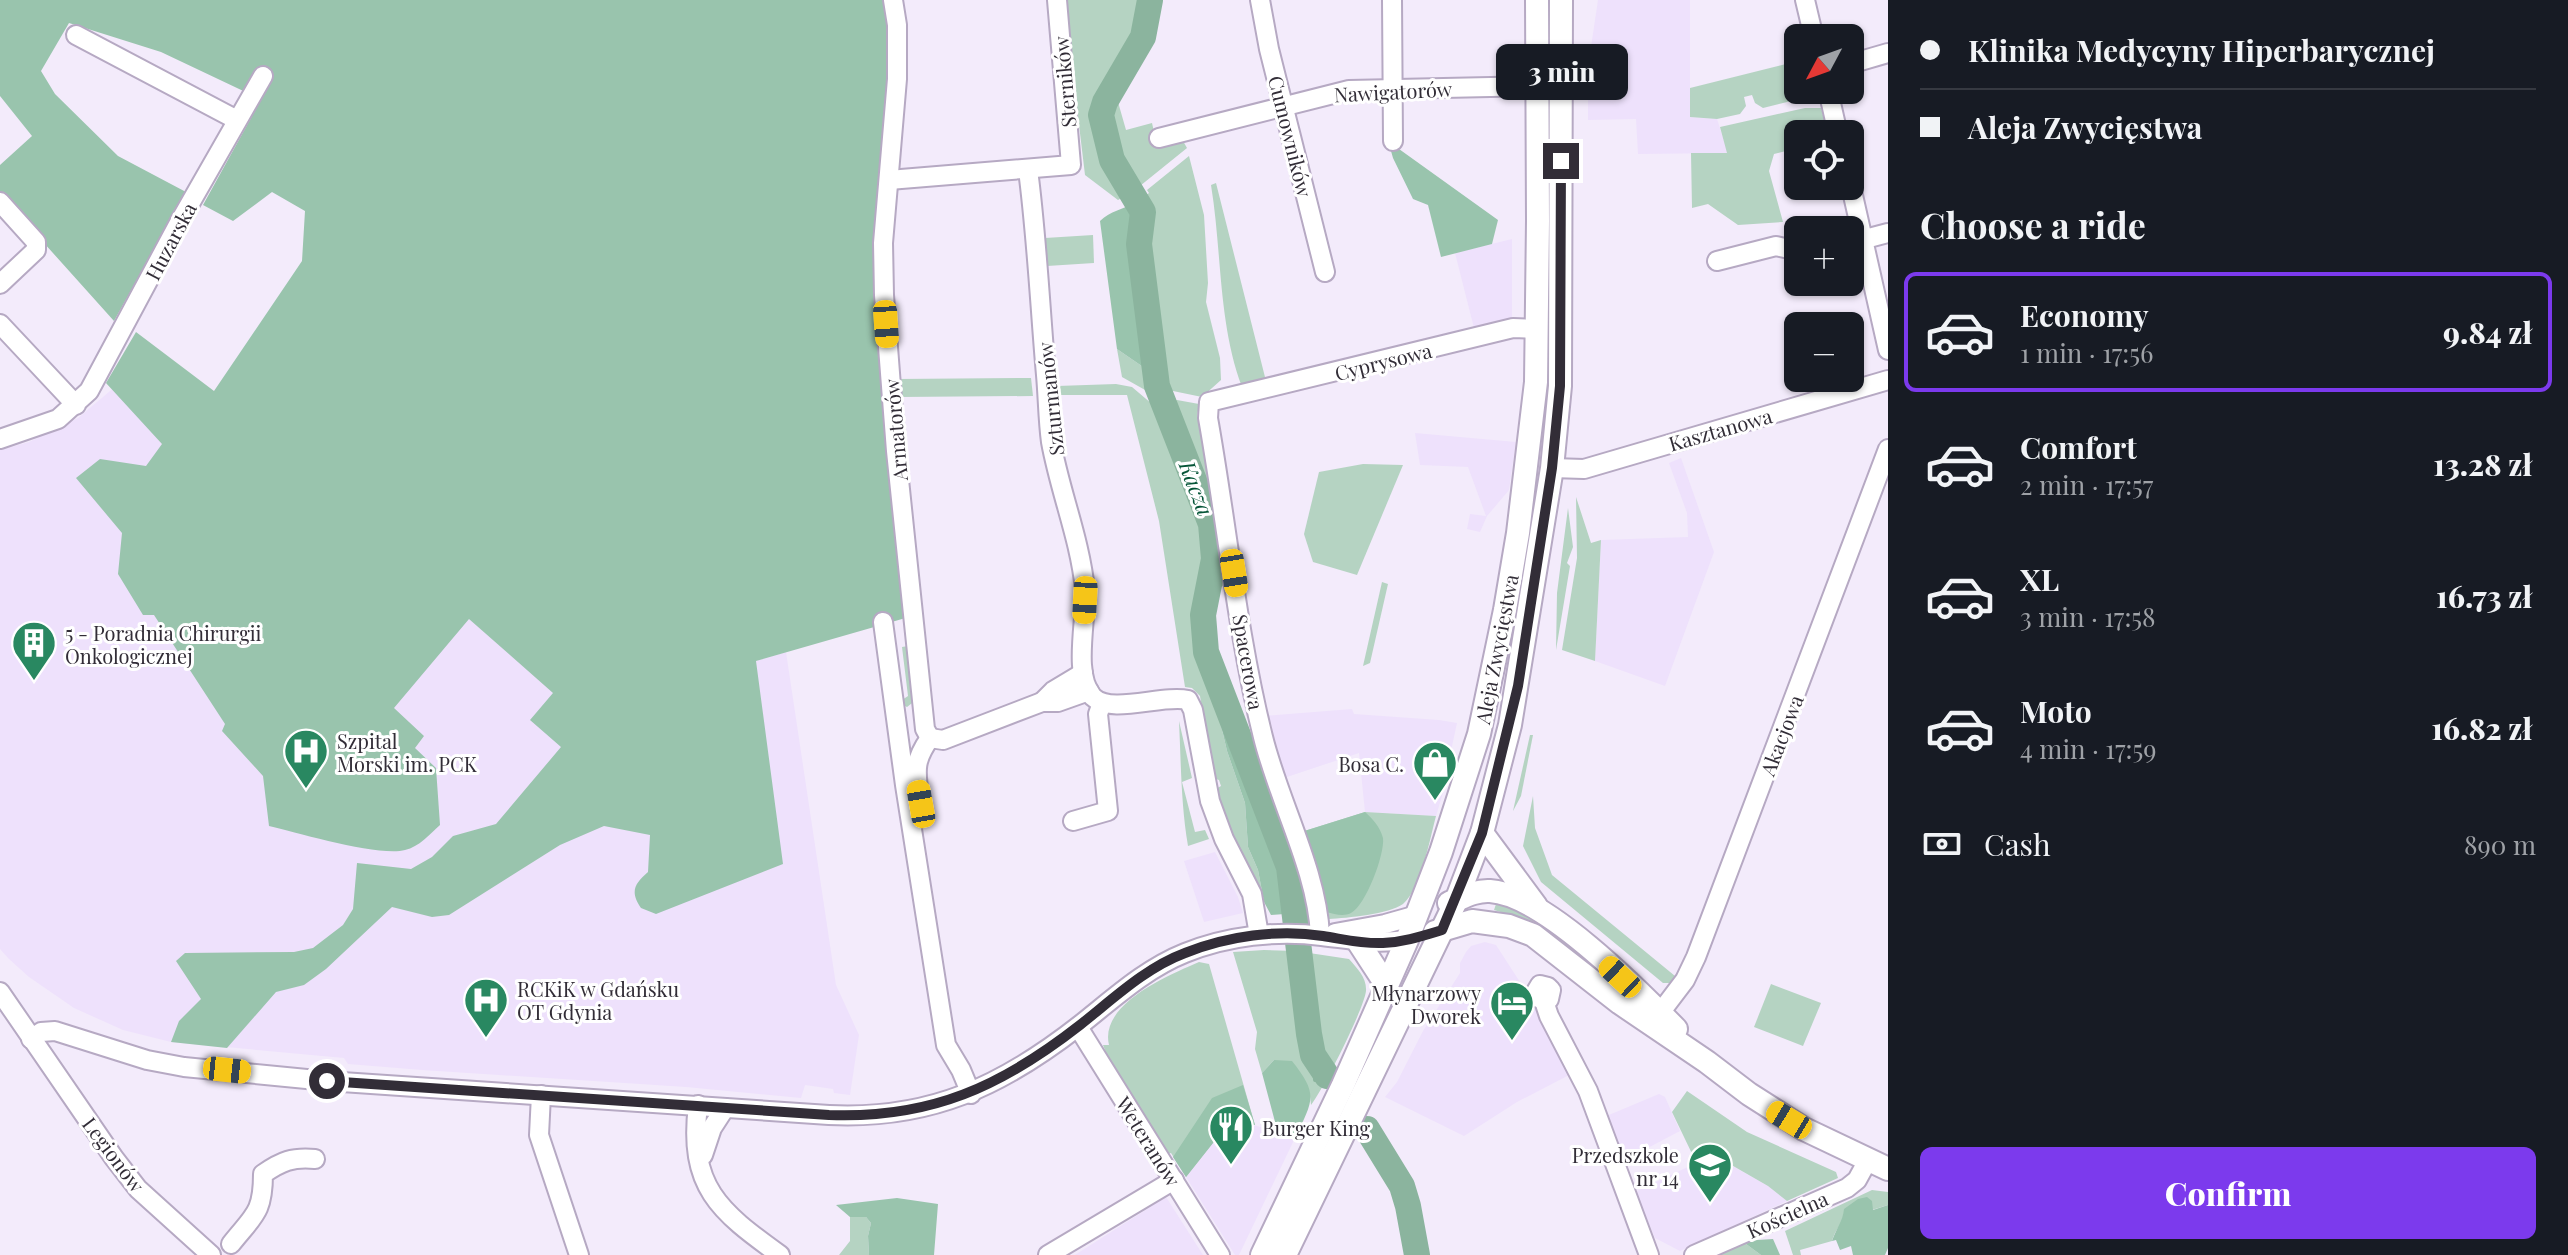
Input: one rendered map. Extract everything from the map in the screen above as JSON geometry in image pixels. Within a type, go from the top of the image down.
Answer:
[{"type":"main road","name":"Aleja Zwycięstwa","points":[[1262,1255],[1407,940],[1437,864],[1479,734],[1505,610],[1531,434],[1538,205],[1537,0]]},
{"type":"main road","name":"Aleja Zwycięstwa","points":[[1285,1255],[1456,901],[1482,833],[1518,686],[1552,468],[1560,386],[1561,0]]},
{"type":"main road","points":[[1482,833],[1540,911]]},
{"type":"main road","points":[[1437,864],[1466,919],[1509,926],[1533,935],[1620,1003],[1775,1111],[1804,1129],[1878,1164]]},
{"type":"main road","points":[[1417,915],[1472,894],[1491,891],[1523,902],[1580,940],[1660,1013],[1707,1062]]},
{"type":"main road","points":[[1417,915],[1424,915],[1442,930]]},
{"type":"main road","points":[[1407,940],[1472,921]]},
{"type":"main road","points":[[1359,943],[1387,986]]},
{"type":"street","name":"Armatorów","points":[[893,0],[897,25],[897,79],[883,243],[884,295],[896,451],[923,716],[930,738]]},
{"type":"street","name":"Sterników","points":[[1028,170],[1071,165],[1057,0]]},
{"type":"street","name":"Cumowników","points":[[1260,0],[1325,272]]},
{"type":"street","points":[[1392,0],[1393,141]]},
{"type":"street","points":[[1805,0],[1811,24]]},
{"type":"street","points":[[76,35],[237,120]]},
{"type":"street","points":[[1864,60],[1888,53]]},
{"type":"street","name":"Huzarska","points":[[0,439],[45,425],[76,405],[98,378],[180,221],[263,76]]},
{"type":"street","name":"Nawigatorów","points":[[1159,138],[1349,90],[1536,86]]},
{"type":"street","points":[[889,180],[1028,170]]},
{"type":"street","name":"Szturmanów","points":[[1028,170],[1051,442],[1082,563],[1091,689],[1098,714],[1108,811],[1073,821]]},
{"type":"street","points":[[0,202],[36,242],[36,250],[0,284]]},
{"type":"street","points":[[1864,239],[1888,233]]},
{"type":"street","points":[[1717,261],[1776,246],[1784,248]]},
{"type":"street","points":[[1864,266],[1888,350]]},
{"type":"street","points":[[0,324],[76,405]]},
{"type":"street","name":"Cyprysowa","points":[[1230,397],[1513,328],[1536,329]]},
{"type":"street","name":"Kasztanowa","points":[[1552,468],[1584,469],[1888,380]]},
{"type":"street","name":"Spacerowa","points":[[1230,397],[1209,402],[1208,418],[1256,706],[1274,778],[1318,902],[1318,935]]},
{"type":"street","name":"Akacjowa","points":[[1660,1013],[1685,980],[1696,957],[1888,449]]},
{"type":"street","points":[[883,622],[946,1045],[971,1094]]},
{"type":"street","points":[[961,1070],[917,778],[918,754],[930,738],[943,740],[1042,702],[1058,702],[1091,689],[1118,704],[1178,698],[1188,700],[1193,710],[1210,801],[1224,839],[1252,894],[1259,935]]},
{"type":"street","points":[[898,720],[923,716]]},
{"type":"street","points":[[1318,935],[1385,924],[1417,915]]},
{"type":"street","points":[[31,1039],[41,1032],[55,1031],[147,1060],[184,1067],[327,1081],[829,1115],[874,1114],[906,1111],[971,1094],[1027,1064],[1134,981],[1185,953],[1259,935],[1318,935],[1359,943],[1407,940]]},
{"type":"street","name":"Legionów","points":[[0,992],[138,1189],[211,1255]]},
{"type":"street","points":[[1544,1001],[1588,1091],[1649,1255]]},
{"type":"street","name":"Weteranów","points":[[1078,1027],[1220,1255]]},
{"type":"street","points":[[541,1095],[539,1135],[579,1255]]},
{"type":"street","points":[[698,1105],[696,1120],[700,1166],[705,1184],[722,1211],[780,1255]]},
{"type":"street","points":[[700,1166],[705,1144],[725,1108]]},
{"type":"street","points":[[541,1121],[547,1129],[590,1255]]},
{"type":"street","points":[[231,1244],[259,1211],[263,1174],[283,1160],[295,1157],[315,1159]]},
{"type":"street","name":"Kościelna","points":[[1694,1255],[1847,1188],[1878,1164]]},
{"type":"street","points":[[1048,1255],[1174,1180]]},
{"type":"shaded area","points":[[1598,0],[1690,0],[1690,117],[1717,119],[1728,153],[1638,154],[1636,119],[1588,120],[1588,67]]},
{"type":"shaded area","points":[[1512,239],[1512,318],[1474,328],[1455,253]]},
{"type":"shaded area","name":"Szpital Morski im. PCK","points":[[116,386],[756,661],[786,652],[836,985],[859,1035],[850,1095],[805,1085],[801,1098],[686,1087],[422,1070],[348,1064],[344,1058],[171,1042],[123,1030],[74,1008],[9,959],[0,949],[0,450],[29,442],[78,418]]},
{"type":"shaded area","points":[[1415,433],[1516,442],[1509,490],[1487,516],[1480,532],[1467,529],[1470,514],[1486,516],[1468,467],[1420,465]]},
{"type":"shaded area","points":[[1681,458],[1714,552],[1665,686],[1595,661],[1601,540],[1688,537],[1687,513],[1669,463]]},
{"type":"shaded area","points":[[1352,709],[1354,714],[1457,723],[1449,773],[1436,816],[1365,812],[1359,753],[1281,779],[1263,716]]},
{"type":"shaded area","points":[[1215,852],[1243,913],[1204,922],[1184,861]]},
{"type":"shaded area","points":[[1485,942],[1496,945],[1540,1013],[1573,1073],[1517,1102],[1464,1136],[1385,1097],[1397,1082],[1423,1031],[1460,973],[1460,963],[1466,952],[1471,946]]},
{"type":"shaded area","points":[[1659,1094],[1665,1097],[1680,1131],[1623,1161],[1604,1117]]},
{"type":"shaded area","points":[[1232,1118],[1295,1138],[1239,1255],[1235,1255],[1186,1177]]},
{"type":"shaded area","name":"Przedszkole nr 14","points":[[1713,1155],[1768,1186],[1787,1201],[1680,1251],[1655,1238],[1635,1192]]},
{"type":"shaded area","points":[[1166,1197],[1203,1255],[1075,1255],[1122,1225]]},
{"type":"green space","points":[[0,0],[886,0],[893,45],[879,224],[909,617],[756,661],[783,864],[656,914],[641,908],[635,893],[639,880],[648,872],[650,835],[604,826],[560,845],[449,915],[432,917],[392,907],[326,969],[304,985],[276,992],[227,1048],[171,1042],[179,1021],[201,999],[176,961],[185,953],[294,952],[313,948],[343,925],[353,909],[357,863],[411,869],[432,857],[453,836],[496,824],[561,747],[530,720],[553,693],[469,619],[394,708],[424,736],[415,748],[436,768],[440,825],[415,846],[393,851],[338,843],[269,826],[263,776],[222,731],[225,724],[154,615],[143,615],[118,574],[122,533],[76,478],[100,459],[146,466],[162,444],[106,383],[136,332],[214,391],[302,261],[305,211],[272,192],[233,221],[203,205],[251,118],[258,98],[161,52],[69,23],[41,71],[55,94],[118,156],[186,192],[114,321],[0,194],[0,165],[32,136],[0,96]]},
{"type":"green space","points":[[1064,0],[1141,0],[1140,18],[1134,33],[1114,66],[1103,97],[1098,101],[1106,150],[1129,194],[1118,200],[1085,175]]},
{"type":"green space","points":[[1784,64],[1784,103],[1763,108],[1755,103],[1752,95],[1744,97],[1746,106],[1740,114],[1717,119],[1690,117],[1690,88]]},
{"type":"green space","points":[[1116,95],[1126,130],[1152,123],[1157,145],[1183,141],[1187,148],[1135,190],[1121,170],[1108,134],[1107,109],[1110,97]]},
{"type":"green space","points":[[1805,108],[1821,108],[1824,120],[1784,120],[1784,152],[1774,154],[1769,171],[1783,222],[1738,225],[1708,204],[1692,208],[1691,153],[1727,153],[1720,127]]},
{"type":"green space","points":[[1399,149],[1498,220],[1492,244],[1441,257],[1428,205],[1413,199],[1393,158],[1391,151]]},
{"type":"green space","points":[[1189,156],[1204,215],[1208,283],[1206,302],[1220,358],[1221,380],[1202,397],[1173,391],[1166,394],[1152,322],[1145,218],[1140,200],[1149,193],[1147,190]]},
{"type":"green space","points":[[1216,183],[1266,381],[1242,387],[1234,363],[1225,313],[1211,185]]},
{"type":"green space","points":[[1134,202],[1138,273],[1153,372],[1117,349],[1100,221]]},
{"type":"green space","points":[[1093,235],[1094,263],[1047,266],[1045,238]]},
{"type":"green space","points":[[1117,349],[1153,372],[1154,395],[1122,377]]},
{"type":"green space","points":[[1031,378],[1033,396],[899,397],[897,379]]},
{"type":"green space","points":[[1116,384],[1132,387],[1152,404],[1161,403],[1204,514],[1209,547],[1194,612],[1197,638],[1210,685],[1224,706],[1220,721],[1245,803],[1248,847],[1258,870],[1264,902],[1227,827],[1214,790],[1221,786],[1219,780],[1213,778],[1200,696],[1192,688],[1185,687],[1159,521],[1127,395],[1058,395],[1057,386]]},
{"type":"green space","points":[[1177,400],[1199,404],[1197,417],[1204,443],[1225,584],[1215,593],[1212,601],[1217,559],[1215,526],[1168,402]]},
{"type":"green space","points":[[1363,464],[1403,465],[1357,575],[1313,562],[1304,534],[1319,472]]},
{"type":"green space","points":[[1576,497],[1591,543],[1601,540],[1595,661],[1562,650],[1577,558]]},
{"type":"green space","points":[[1568,508],[1573,547],[1567,563],[1570,566],[1556,650],[1557,593]]},
{"type":"green space","points":[[1382,582],[1388,584],[1370,663],[1363,666]]},
{"type":"green space","points":[[908,646],[916,700],[907,707],[902,700],[908,696],[902,647]]},
{"type":"green space","points":[[1224,706],[1231,706],[1241,719],[1257,775],[1288,844],[1313,912],[1271,915],[1264,902],[1258,870],[1248,847],[1245,803],[1220,721]]},
{"type":"green space","points":[[1179,721],[1192,778],[1182,782]]},
{"type":"green space","points":[[1530,735],[1533,735],[1521,796],[1513,811]]},
{"type":"green space","points":[[1182,782],[1195,832],[1205,830],[1209,839],[1188,846]]},
{"type":"green space","points":[[1533,796],[1535,828],[1552,875],[1675,976],[1670,983],[1663,983],[1541,882],[1523,846]]},
{"type":"green space","points":[[1365,812],[1436,816],[1420,875],[1409,897],[1397,907],[1368,915],[1329,919],[1298,833]]},
{"type":"green space","points":[[1365,812],[1383,838],[1373,878],[1363,900],[1351,913],[1326,912],[1298,833]]},
{"type":"green space","points":[[1497,901],[1549,931],[1626,994],[1536,925],[1494,910]]},
{"type":"green space","points":[[1264,950],[1349,959],[1365,982],[1366,991],[1358,1014],[1311,1105],[1310,1096],[1274,1060],[1262,1073],[1255,1049],[1257,1032],[1233,952]]},
{"type":"green space","points":[[1199,962],[1209,964],[1255,1125],[1232,1119],[1186,1177],[1171,1153],[1168,1154],[1109,1060],[1103,1045],[1109,1045],[1109,1030],[1125,1004],[1155,983]]},
{"type":"green space","points":[[1771,984],[1821,1003],[1803,1046],[1754,1027]]},
{"type":"green space","points":[[1274,1060],[1292,1061],[1310,1090],[1309,1106],[1295,1138],[1278,1133],[1262,1073]]},
{"type":"green space","points":[[1243,1085],[1255,1125],[1232,1119],[1186,1177],[1173,1157],[1212,1098]]},
{"type":"green space","points":[[1687,1091],[1747,1132],[1836,1172],[1838,1178],[1787,1201],[1768,1186],[1714,1155],[1696,1162],[1672,1112]]},
{"type":"green space","points":[[1872,1190],[1888,1192],[1888,1205],[1872,1210],[1872,1201],[1843,1222],[1832,1241],[1800,1250],[1801,1255],[1793,1255],[1785,1231]]},
{"type":"green space","points":[[1867,1197],[1872,1201],[1873,1210],[1888,1205],[1888,1248],[1885,1255],[1853,1255],[1851,1246],[1840,1250],[1836,1240],[1832,1241],[1844,1209]]},
{"type":"green space","points":[[897,1198],[938,1204],[934,1255],[869,1255],[871,1223],[866,1217],[850,1217],[836,1205]]},
{"type":"green space","points":[[850,1217],[866,1217],[871,1223],[869,1255],[839,1255],[850,1241]]},
{"type":"green space","points":[[1773,1239],[1780,1255],[1761,1255],[1742,1241]]},
{"type":"green space","points":[[1742,1241],[1761,1255],[1712,1255]]},
{"type":"waterway","name":"Kacza","points":[[1150,0],[1143,37],[1105,102],[1101,115],[1112,160],[1143,212],[1139,244],[1157,386],[1211,524],[1214,559],[1203,615],[1206,652],[1289,867],[1309,1034],[1313,1055],[1327,1076]]},
{"type":"waterway","points":[[1315,1080],[1317,1061]]},
{"type":"waterway","name":"Kacza","points":[[1367,1129],[1402,1186],[1417,1255]]},
{"type":"place","name":"5 - Poradnia Chirurgii Onkologicznej","points":[[34,682]]},
{"type":"place","name":"Szpital Morski im. PCK","points":[[306,790]]},
{"type":"place","name":"Bosa C.","points":[[1435,802]]},
{"type":"place","name":"RCKiK w Gdańsku OT Gdynia","points":[[486,1039]]},
{"type":"place","name":"Młynarzowy Dworek","points":[[1512,1042]]},
{"type":"place","name":"Burger King","points":[[1231,1166]]},
{"type":"place","name":"Przedszkole nr 14","points":[[1710,1204]]},
{"type":"route","points":[[327,1081],[844,1116],[906,1111],[971,1094],[1027,1064],[1134,981],[1185,953],[1259,935],[1320,935],[1359,943],[1380,943],[1407,940],[1442,930],[1482,833],[1510,725],[1552,468],[1560,386],[1561,161]]}]
